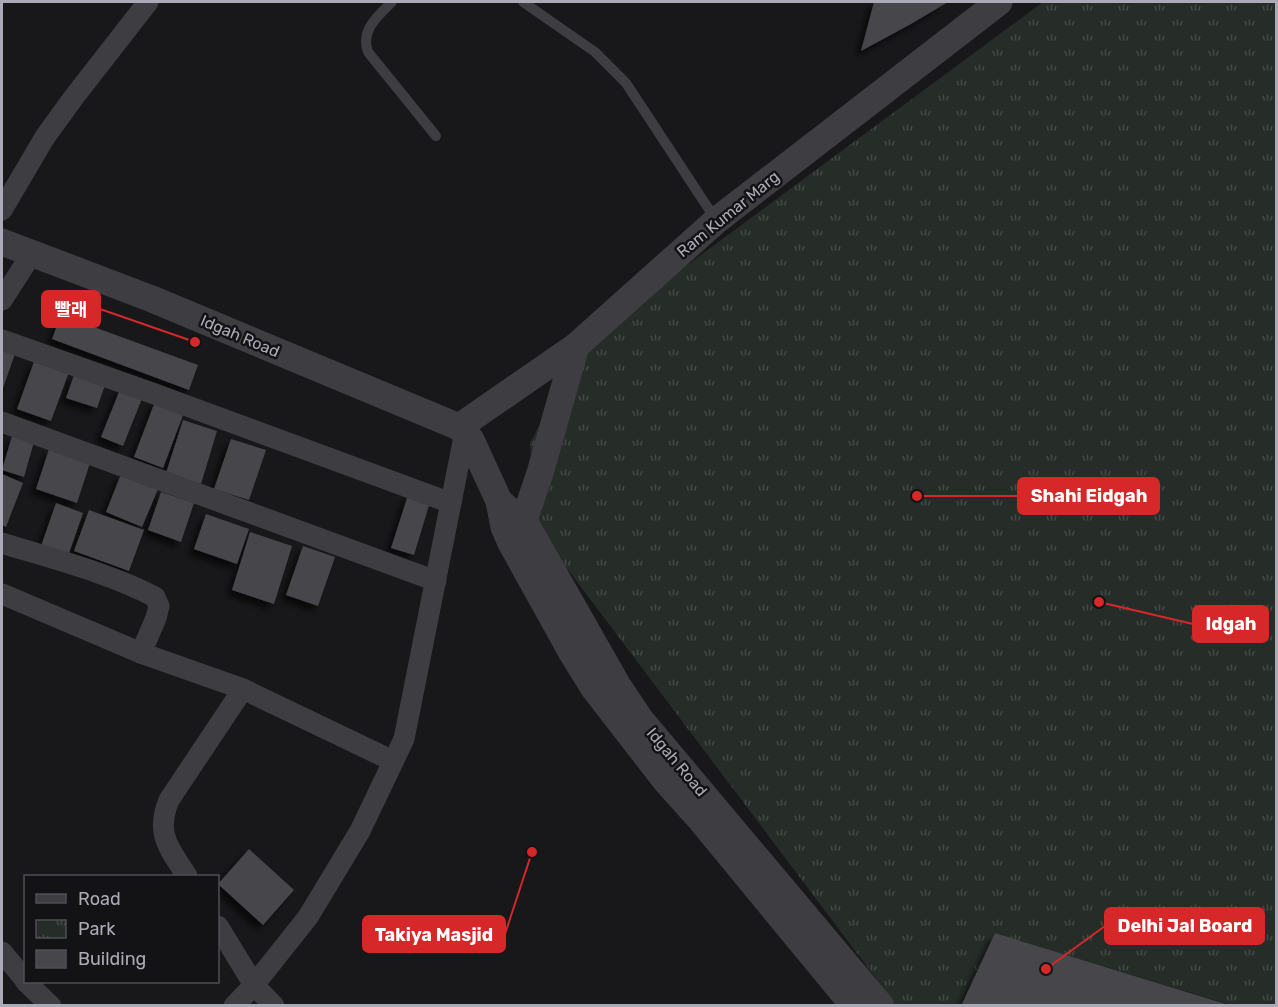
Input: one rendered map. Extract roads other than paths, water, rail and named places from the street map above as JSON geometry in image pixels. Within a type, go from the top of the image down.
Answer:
[{"type":"street","points":[[2,210],[45,138],[148,2]]},
{"type":"street","name":"Ram Kumar Marg","points":[[465,433],[576,346],[717,220],[999,2]]},
{"type":"street","name":"Idgah Road","points":[[2,242],[31,255],[152,299],[465,433]]},
{"type":"street","points":[[2,300],[31,255]]},
{"type":"street","points":[[2,340],[451,503]]},
{"type":"street","points":[[523,523],[540,473],[576,346]]},
{"type":"street","points":[[2,422],[435,581]]},
{"type":"street","points":[[465,433],[499,501],[504,527],[511,543],[593,687],[665,780],[854,1005]]},
{"type":"street","points":[[234,1005],[254,985],[308,917],[360,831],[404,739],[465,433]]},
{"type":"street","name":"Idgah Road","points":[[499,501],[523,523],[534,538],[618,686],[640,719],[881,1005]]},
{"type":"street","points":[[2,543],[90,570],[155,597],[159,606],[156,618],[141,653]]},
{"type":"street","points":[[2,594],[141,653],[243,688],[393,761]]},
{"type":"street","points":[[186,875],[163,833],[163,816],[169,800],[243,688]]},
{"type":"street","points":[[219,928],[254,985],[274,1005]]},
{"type":"street","points":[[2,952],[24,979]]},
{"type":"street","points":[[28,983],[51,1005]]},
{"type":"lane","points":[[392,2],[368,30],[364,42],[368,52],[436,136]]},
{"type":"lane","points":[[523,2],[595,52],[626,83],[717,220]]},
{"type":"place","name":"빨래","points":[[195,342]]},
{"type":"place","name":"Shahi Eidgah","points":[[917,496]]},
{"type":"place","name":"Idgah","points":[[1099,602]]},
{"type":"place","name":"Takiya Masjid","points":[[532,852]]},
{"type":"place","name":"Delhi Jal Board","points":[[1046,969]]}]
